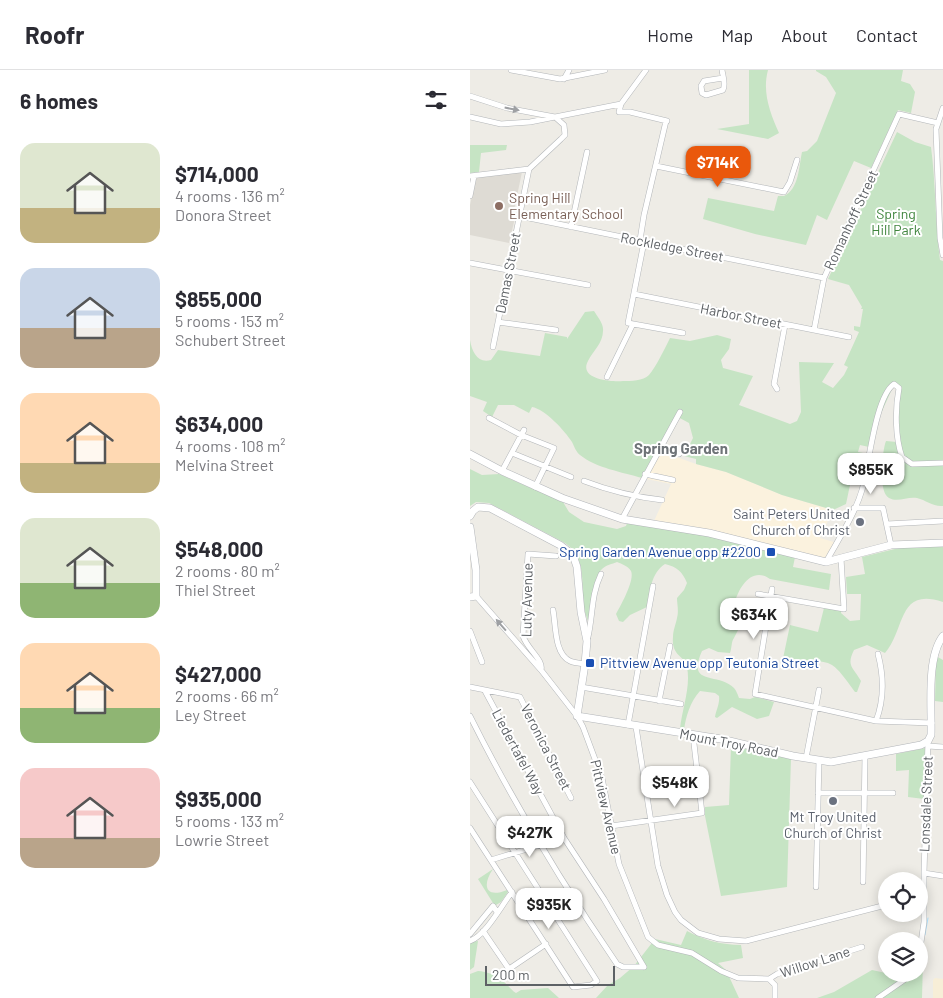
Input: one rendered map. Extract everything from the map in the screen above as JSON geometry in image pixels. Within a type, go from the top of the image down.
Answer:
[{"type":"street","points":[[511,70],[555,79],[564,79],[583,72],[605,70]]},
{"type":"street","points":[[564,79],[569,70]]},
{"type":"street","points":[[607,377],[631,323],[644,215],[667,121],[630,112],[619,112],[621,104],[646,70]]},
{"type":"street","points":[[722,70],[725,86],[721,92],[706,95],[702,93],[701,86],[704,81],[723,78]]},
{"type":"street","points":[[470,96],[507,108],[554,117],[564,125],[565,135],[529,169],[472,176],[470,196]]},
{"type":"street","points":[[470,117],[501,124],[530,122],[621,104]]},
{"type":"street","points":[[943,108],[936,129],[940,229],[943,255]]},
{"type":"street","name":"Romanhoff Street","points":[[814,330],[824,278],[899,114],[938,123]]},
{"type":"street","points":[[571,226],[587,152]]},
{"type":"street","points":[[656,166],[784,192],[790,182],[797,160]]},
{"type":"street","name":"Damas Street","points":[[493,347],[529,169]]},
{"type":"street","name":"Rockledge Street","points":[[519,216],[824,278]]},
{"type":"street","points":[[470,263],[588,285]]},
{"type":"street","name":"Harbor Street","points":[[634,294],[849,338]]},
{"type":"street","points":[[498,322],[556,330]]},
{"type":"street","points":[[631,323],[683,333]]},
{"type":"street","points":[[777,389],[774,384],[785,325]]},
{"type":"street","points":[[826,562],[862,491],[876,420],[886,395],[894,384],[899,388],[897,421],[902,458],[912,464],[943,463]]},
{"type":"street","points":[[622,519],[680,412]]},
{"type":"street","points":[[489,418],[523,432],[554,448],[535,486]]},
{"type":"street","points":[[502,471],[523,432]]},
{"type":"street","points":[[660,448],[678,454]]},
{"type":"street","points":[[512,453],[571,477]]},
{"type":"street","points":[[470,454],[502,471],[569,501],[622,519],[709,533],[826,562],[891,545],[943,543]]},
{"type":"street","points":[[645,474],[673,480]]},
{"type":"street","points":[[584,480],[634,497],[662,500]]},
{"type":"street","points":[[470,516],[478,506],[486,507],[560,545],[574,558],[577,567],[586,641],[585,664],[577,716]]},
{"type":"street","points":[[854,508],[883,508],[891,545]]},
{"type":"street","points":[[887,524],[943,521]]},
{"type":"street","points":[[470,528],[476,570],[472,596],[541,670],[577,716]]},
{"type":"street","name":"Luty Avenue","points":[[541,670],[541,662],[526,644],[524,636],[528,554],[556,556]]},
{"type":"street","points":[[758,594],[844,609],[841,558]]},
{"type":"street","points":[[586,641],[591,624],[592,601],[601,574]]},
{"type":"street","points":[[628,725],[653,586]]},
{"type":"street","points":[[772,589],[755,694],[876,721],[932,723]]},
{"type":"street","points":[[554,610],[560,649],[563,656],[568,660],[585,664]]},
{"type":"street","points":[[470,630],[482,662]]},
{"type":"street","points":[[943,636],[935,650],[932,664],[932,723],[931,736],[928,743],[943,747]]},
{"type":"street","points":[[659,700],[670,646]]},
{"type":"street","points":[[876,721],[882,701],[881,671],[878,654]]},
{"type":"street","points":[[581,687],[681,704]]},
{"type":"street","points":[[470,688],[485,691]]},
{"type":"street","points":[[806,758],[819,690]]},
{"type":"street","name":"Veronica Street","points":[[485,691],[520,697],[571,798]]},
{"type":"street","name":"Liedertafel Way","points":[[485,691],[564,838],[604,899],[644,967],[623,967],[617,964],[540,845]]},
{"type":"street","points":[[470,716],[472,725],[540,845],[491,860]]},
{"type":"street","name":"Mount Troy Road","points":[[577,716],[693,735],[806,758],[840,762],[928,743]]},
{"type":"street","name":"Pittview Avenue","points":[[577,716],[584,727],[598,767],[624,880],[648,937],[658,945],[692,954],[738,978],[769,980]]},
{"type":"street","points":[[636,727],[658,866],[667,895],[675,912],[690,927],[706,936],[746,941],[878,907]]},
{"type":"street","points":[[611,826],[702,814],[693,735]]},
{"type":"street","name":"Lonsdale Street","points":[[924,872],[928,743]]},
{"type":"street","points":[[863,882],[865,756]]},
{"type":"street","points":[[816,887],[819,760]]},
{"type":"street","points":[[470,782],[597,981],[591,985],[573,987],[491,860],[473,837],[470,828]]},
{"type":"street","points":[[818,793],[893,793]]},
{"type":"street","points":[[928,874],[943,876]]},
{"type":"street","points":[[470,941],[477,938],[483,931],[512,892]]},
{"type":"street","points":[[470,934],[492,906],[497,912]]},
{"type":"street","points":[[483,931],[509,969],[546,944]]},
{"type":"street","name":"Willow Lane","points":[[769,980],[777,974],[862,947]]},
{"type":"street","points":[[769,980],[774,985],[775,998]]},
{"type":"street","points":[[878,998],[901,982]]},
{"type":"shaded area","points":[[522,172],[509,243],[470,235],[470,205],[476,178]]},
{"type":"shaded area","points":[[657,450],[726,472],[782,495],[833,510],[820,538],[834,542],[826,560],[688,526],[654,521],[671,484],[642,478]]},
{"type":"green space","points":[[749,70],[768,70],[766,94],[779,133],[768,139],[717,129],[749,124]]},
{"type":"green space","points":[[816,70],[903,70],[901,81],[910,84],[915,92],[911,113],[898,110],[871,168],[854,161],[827,220],[817,215],[806,245],[755,234],[703,219],[708,198],[774,211],[778,196],[784,196],[793,188],[798,177],[802,152],[807,151],[817,141],[836,93],[826,77]]},
{"type":"green space","name":"Spring Hill Park","points":[[897,132],[915,142],[931,147],[938,246],[940,260],[943,261],[943,506],[917,498],[892,499],[886,495],[883,488],[882,462],[886,441],[897,442],[898,389],[893,387],[878,420],[875,437],[873,437],[869,447],[860,445],[858,452],[868,454],[865,469],[854,466],[846,504],[833,510],[782,495],[726,472],[696,464],[696,459],[684,456],[693,438],[689,423],[676,416],[642,478],[610,469],[586,459],[577,452],[565,432],[549,416],[537,409],[532,407],[529,413],[514,405],[498,405],[492,417],[483,411],[487,402],[470,396],[470,340],[476,356],[486,361],[491,360],[498,350],[540,356],[545,333],[567,337],[567,339],[585,312],[594,311],[603,328],[603,335],[586,367],[592,376],[612,381],[633,381],[644,378],[655,367],[670,338],[690,341],[717,335],[731,339],[729,349],[721,360],[723,368],[753,376],[739,405],[790,424],[797,421],[801,412],[799,362],[834,363],[822,382],[833,388],[848,367],[844,365],[859,332],[854,330],[854,326],[860,327],[863,309],[861,309],[862,307],[849,285],[828,279]]},
{"type":"green space","points":[[470,145],[507,145],[506,150],[481,153],[479,172],[470,173]]},
{"type":"green space","points":[[470,469],[482,475],[499,474],[563,502],[569,512],[584,522],[617,529],[626,526],[627,523],[698,533],[795,557],[793,567],[831,574],[829,590],[758,575],[752,577],[743,585],[735,602],[743,617],[733,640],[730,653],[718,652],[709,648],[702,651],[698,662],[698,670],[701,674],[727,683],[735,689],[739,698],[750,699],[755,697],[774,702],[769,716],[757,719],[732,707],[717,718],[715,717],[719,696],[715,693],[700,691],[689,709],[684,730],[680,729],[688,675],[686,663],[674,649],[673,632],[678,613],[677,598],[687,583],[683,575],[676,568],[665,564],[654,577],[647,607],[630,615],[623,622],[619,621],[616,614],[629,586],[632,575],[631,571],[627,566],[617,562],[605,566],[597,579],[590,624],[583,603],[579,560],[574,551],[565,543],[489,503],[476,502],[470,506]]},
{"type":"green space","points":[[943,546],[943,602],[928,599],[917,600],[910,605],[892,643],[885,653],[867,645],[854,650],[851,663],[861,681],[857,692],[855,692],[838,670],[832,665],[820,661],[793,664],[781,668],[790,625],[818,632],[824,608],[841,611],[850,621],[860,620],[861,594],[847,594],[846,577],[865,574],[862,557],[903,547]]},
{"type":"green space","points":[[936,656],[943,660],[943,702],[935,701]]},
{"type":"green space","points":[[731,746],[791,758],[787,887],[721,896],[705,816],[705,807],[729,805]]},
{"type":"green space","points":[[925,748],[924,799],[908,797],[909,770],[896,771],[896,754]]},
{"type":"green space","points":[[493,869],[487,880],[488,889],[494,893],[507,890],[508,892],[501,902],[496,905],[478,879]]},
{"type":"green space","points":[[687,931],[713,941],[741,945],[743,958],[718,963],[726,970],[739,998],[596,998],[608,985],[634,966],[655,939],[681,945]]},
{"type":"green space","points":[[478,941],[474,967],[470,970],[470,942]]},
{"type":"green space","points":[[872,970],[878,971],[878,982],[922,982],[922,998],[817,998],[834,992]]},
{"type":"green space","points":[[478,971],[499,978],[516,993],[521,990],[548,988],[559,998],[470,998],[470,974]]},
{"type":"sand","points":[[935,978],[943,979],[943,998],[933,998],[933,980]]},
{"type":"waterway","points":[[926,932],[927,922]]},
{"type":"place","name":"Spring Hill Elementary School","points":[[499,206]]},
{"type":"place","name":"Saint Peters United Church of Christ","points":[[860,522]]},
{"type":"place","name":"Spring Garden Avenue opp #2200","points":[[771,552]]},
{"type":"place","name":"Pittview Avenue opp Teutonia Street","points":[[590,663]]},
{"type":"place","name":"Mt Troy United Church of Christ","points":[[833,801]]},
{"type":"district","name":"Spring Garden","points":[[681,449]]}]
